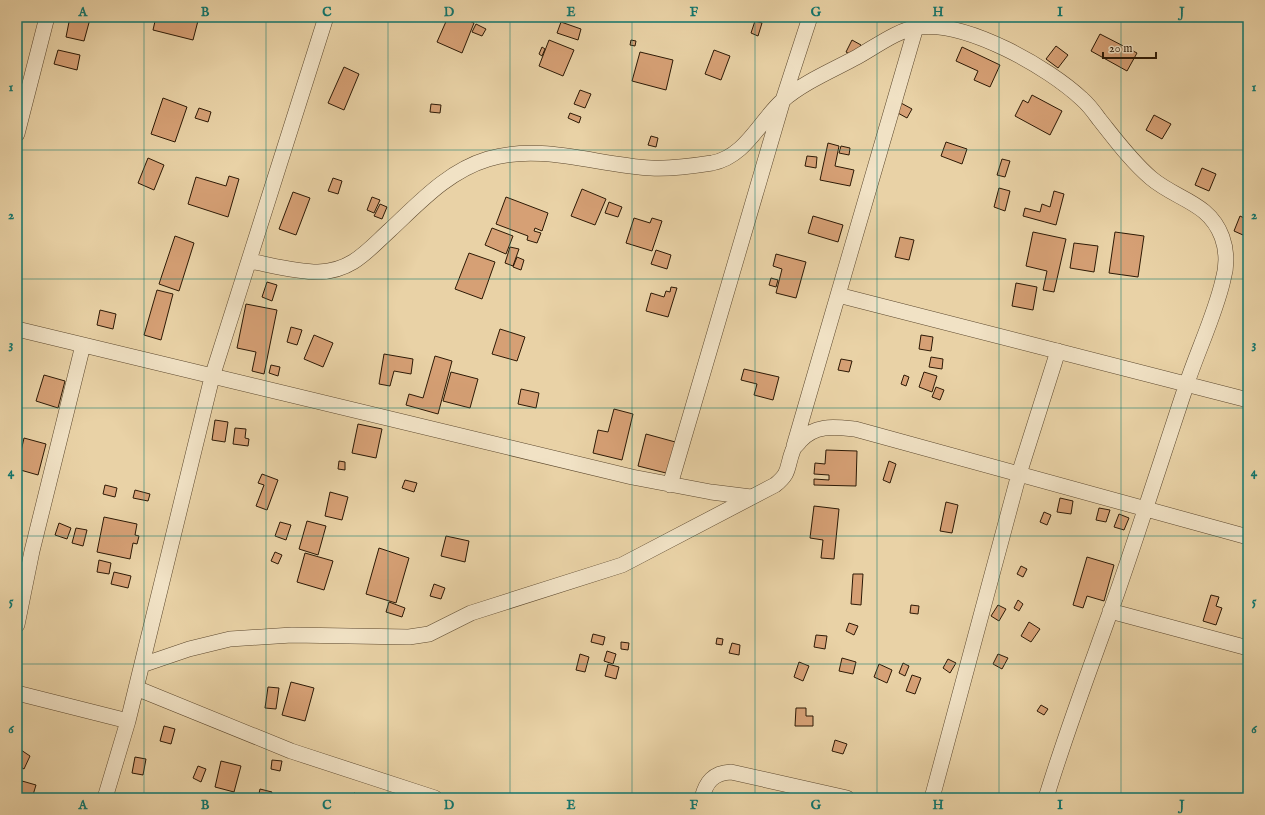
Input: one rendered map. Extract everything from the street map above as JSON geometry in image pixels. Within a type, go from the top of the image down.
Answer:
[{"type":"street","points":[[17,134],[47,17]]},
{"type":"street","points":[[105,798],[128,721],[212,377],[326,17]]},
{"type":"street","points":[[670,486],[783,100],[810,17]]},
{"type":"street","points":[[249,261],[318,272],[337,269],[354,262],[370,251],[382,237],[445,180],[472,165],[508,154],[531,153],[654,168],[717,162],[743,147],[783,100],[821,76],[890,38],[916,27],[941,27],[969,33],[1027,60],[1058,79],[1085,101],[1131,158],[1151,178],[1174,194],[1200,206],[1214,221],[1223,240],[1226,261],[1223,282],[1186,384],[1146,508],[1046,798]]},
{"type":"street","points":[[142,665],[189,649],[230,638],[292,635],[409,637],[429,634],[471,613],[622,565],[775,485],[785,477],[916,27]]},
{"type":"street","points":[[838,295],[1248,400]]},
{"type":"street","points":[[17,329],[670,486],[751,497]]},
{"type":"street","points":[[17,625],[32,551],[83,345]]},
{"type":"street","points":[[932,798],[1019,474],[1058,351]]},
{"type":"street","points":[[793,449],[804,436],[816,430],[829,426],[855,429],[1248,537]]},
{"type":"street","points":[[1110,611],[1248,648]]},
{"type":"street","points":[[136,688],[291,751],[436,798]]},
{"type":"street","points":[[17,693],[128,721]]},
{"type":"street","points":[[702,798],[707,783],[714,776],[731,772],[847,798]]},
{"type":"building","points":[[70,17],[90,19],[84,41],[66,37]]},
{"type":"building","points":[[156,17],[199,17],[193,40],[153,30]]},
{"type":"building","points":[[448,17],[460,17],[474,23],[462,53],[437,42]]},
{"type":"building","points":[[636,17],[652,17],[651,21]]},
{"type":"building","points":[[755,21],[762,23],[758,36],[751,33]]},
{"type":"building","points":[[561,22],[581,29],[578,40],[557,33]]},
{"type":"building","points":[[476,24],[486,29],[482,36],[472,32]]},
{"type":"building","points":[[1100,34],[1137,53],[1127,71],[1091,51]]},
{"type":"building","points":[[549,40],[574,50],[563,76],[539,66]]},
{"type":"building","points":[[631,40],[636,41],[635,46],[630,45]]},
{"type":"building","points":[[852,40],[861,45],[855,57],[846,52]]},
{"type":"building","points":[[1056,46],[1068,55],[1058,68],[1046,59]]},
{"type":"building","points":[[542,47],[545,49],[542,56],[539,54]]},
{"type":"building","points":[[962,47],[1000,65],[990,87],[974,80],[978,71],[956,61]]},
{"type":"building","points":[[58,50],[80,55],[77,70],[54,64]]},
{"type":"building","points":[[714,50],[730,56],[721,80],[705,74]]},
{"type":"building","points":[[640,52],[673,60],[666,90],[632,81]]},
{"type":"building","points":[[344,67],[359,74],[344,110],[328,103]]},
{"type":"building","points":[[580,90],[591,94],[585,108],[574,104]]},
{"type":"building","points":[[1032,95],[1062,111],[1050,135],[1015,116],[1023,100],[1028,103]]},
{"type":"building","points":[[163,98],[187,107],[175,142],[151,134]]},
{"type":"building","points":[[901,103],[912,109],[907,118],[896,112]]},
{"type":"building","points":[[431,104],[441,105],[440,113],[430,112]]},
{"type":"building","points":[[199,108],[211,112],[208,122],[195,118]]},
{"type":"building","points":[[570,113],[581,117],[579,123],[568,118]]},
{"type":"building","points":[[1154,115],[1171,124],[1162,139],[1146,130]]},
{"type":"building","points":[[651,136],[658,138],[656,147],[648,145]]},
{"type":"building","points":[[946,142],[967,149],[962,164],[941,156]]},
{"type":"building","points":[[828,143],[839,146],[835,166],[854,170],[850,186],[820,180]]},
{"type":"building","points":[[841,146],[850,148],[849,155],[839,153]]},
{"type":"building","points":[[807,156],[817,157],[816,168],[805,166]]},
{"type":"building","points":[[148,158],[164,165],[154,190],[138,183]]},
{"type":"building","points":[[1002,159],[1010,161],[1005,177],[997,175]]},
{"type":"building","points":[[1202,168],[1216,174],[1209,191],[1195,185]]},
{"type":"building","points":[[229,176],[239,179],[228,217],[188,204],[196,177],[226,186]]},
{"type":"building","points":[[333,178],[342,181],[338,194],[328,191]]},
{"type":"building","points":[[999,188],[1010,191],[1005,211],[994,207]]},
{"type":"building","points":[[582,189],[606,199],[595,225],[571,216]]},
{"type":"building","points":[[1054,191],[1064,194],[1056,225],[1023,216],[1025,208],[1040,212],[1042,204],[1050,207]]},
{"type":"building","points":[[293,192],[310,198],[296,235],[279,229]]},
{"type":"building","points":[[372,197],[380,200],[374,213],[367,210]]},
{"type":"building","points":[[506,197],[548,213],[542,231],[535,228],[534,231],[541,233],[537,243],[527,240],[528,236],[496,224]]},
{"type":"building","points":[[609,202],[622,207],[618,217],[605,213]]},
{"type":"building","points":[[380,204],[387,207],[382,219],[374,216]]},
{"type":"building","points":[[813,216],[843,225],[838,242],[808,233]]},
{"type":"building","points":[[1240,216],[1248,220],[1243,235],[1234,231]]},
{"type":"building","points":[[634,218],[650,223],[652,218],[662,221],[652,251],[626,243]]},
{"type":"building","points":[[492,228],[513,236],[506,254],[485,245]]},
{"type":"building","points":[[1033,232],[1066,239],[1054,292],[1043,290],[1047,271],[1026,266]]},
{"type":"building","points":[[1115,232],[1144,236],[1138,277],[1109,273]]},
{"type":"building","points":[[175,236],[194,243],[179,291],[159,284]]},
{"type":"building","points":[[900,237],[914,240],[909,260],[895,257]]},
{"type":"building","points":[[1074,243],[1098,246],[1094,272],[1070,268]]},
{"type":"building","points":[[510,247],[519,249],[513,266],[505,263]]},
{"type":"building","points":[[656,250],[671,255],[667,269],[651,264]]},
{"type":"building","points":[[469,253],[495,262],[482,299],[455,289]]},
{"type":"building","points":[[776,254],[806,262],[796,298],[776,293],[782,269],[773,266]]},
{"type":"building","points":[[517,257],[524,260],[521,270],[513,267]]},
{"type":"building","points":[[771,278],[778,280],[776,287],[769,285]]},
{"type":"building","points":[[267,282],[277,285],[272,301],[262,297]]},
{"type":"building","points":[[1016,283],[1037,287],[1033,310],[1012,306]]},
{"type":"building","points":[[671,287],[677,288],[668,317],[646,311],[651,293],[664,297],[666,291],[670,292]]},
{"type":"building","points":[[157,290],[173,294],[161,340],[144,335]]},
{"type":"building","points":[[246,304],[277,310],[264,374],[252,371],[256,352],[237,348]]},
{"type":"building","points":[[100,310],[116,314],[113,329],[97,325]]},
{"type":"building","points":[[291,327],[302,330],[297,345],[287,342]]},
{"type":"building","points":[[500,329],[525,337],[517,361],[492,354]]},
{"type":"building","points":[[314,335],[333,343],[323,367],[304,359]]},
{"type":"building","points":[[921,335],[933,337],[931,351],[919,349]]},
{"type":"building","points":[[384,354],[413,359],[411,374],[394,371],[390,386],[379,384]]},
{"type":"building","points":[[435,356],[452,361],[438,414],[406,405],[409,394],[423,398]]},
{"type":"building","points":[[931,357],[943,359],[942,369],[929,367]]},
{"type":"building","points":[[841,359],[852,361],[849,372],[838,370]]},
{"type":"building","points":[[271,365],[280,367],[278,376],[269,373]]},
{"type":"building","points":[[744,369],[779,377],[773,400],[754,395],[757,384],[741,380]]},
{"type":"building","points":[[451,372],[478,379],[470,408],[443,401]]},
{"type":"building","points":[[924,372],[937,376],[932,392],[919,387]]},
{"type":"building","points":[[44,375],[65,381],[58,408],[36,401]]},
{"type":"building","points":[[904,375],[909,377],[906,386],[901,384]]},
{"type":"building","points":[[936,387],[944,390],[940,400],[932,397]]},
{"type":"building","points":[[521,389],[539,393],[536,408],[518,404]]},
{"type":"building","points":[[614,409],[633,414],[622,460],[593,453],[598,430],[608,432]]},
{"type":"building","points":[[215,420],[228,422],[225,442],[212,440]]},
{"type":"building","points":[[358,424],[382,429],[376,458],[352,453]]},
{"type":"building","points":[[235,428],[246,429],[245,438],[249,439],[248,446],[233,444]]},
{"type":"building","points":[[646,434],[679,443],[670,474],[638,466]]},
{"type":"building","points":[[24,438],[46,444],[38,475],[17,469]]},
{"type":"building","points":[[826,450],[857,451],[856,486],[814,485],[814,479],[829,480],[829,475],[814,474],[815,463],[825,464]]},
{"type":"building","points":[[339,461],[345,462],[345,470],[338,469]]},
{"type":"building","points":[[889,461],[896,464],[890,483],[883,480]]},
{"type":"building","points":[[262,474],[278,480],[267,510],[256,506],[264,485],[258,483]]},
{"type":"building","points":[[405,480],[417,483],[414,492],[402,488]]},
{"type":"building","points":[[105,485],[117,488],[115,497],[103,494]]},
{"type":"building","points":[[135,490],[150,494],[148,501],[133,498]]},
{"type":"building","points":[[330,492],[348,497],[342,520],[325,516]]},
{"type":"building","points":[[1060,498],[1073,501],[1071,514],[1057,512]]},
{"type":"building","points":[[946,502],[958,505],[952,533],[940,531]]},
{"type":"building","points":[[814,506],[839,509],[834,559],[821,558],[823,540],[810,538]]},
{"type":"building","points":[[1099,508],[1110,510],[1106,522],[1096,520]]},
{"type":"building","points":[[1044,512],[1051,515],[1047,525],[1040,522]]},
{"type":"building","points":[[1119,514],[1129,518],[1124,530],[1114,527]]},
{"type":"building","points":[[104,517],[137,524],[135,535],[139,536],[137,544],[133,543],[130,559],[97,552]]},
{"type":"building","points":[[307,521],[326,526],[318,555],[299,549]]},
{"type":"building","points":[[280,522],[291,525],[286,540],[275,536]]},
{"type":"building","points":[[59,523],[71,528],[67,539],[55,535]]},
{"type":"building","points":[[76,528],[87,530],[83,546],[72,543]]},
{"type":"building","points":[[446,536],[469,541],[465,562],[441,556]]},
{"type":"building","points":[[379,548],[409,558],[396,603],[366,594]]},
{"type":"building","points":[[275,552],[282,555],[278,564],[271,561]]},
{"type":"building","points":[[305,553],[333,561],[324,590],[297,582]]},
{"type":"building","points":[[1087,557],[1114,565],[1104,601],[1087,596],[1083,608],[1073,605]]},
{"type":"building","points":[[99,560],[111,563],[109,574],[97,572]]},
{"type":"building","points":[[1021,566],[1027,569],[1023,577],[1017,574]]},
{"type":"building","points":[[114,572],[131,576],[128,588],[111,584]]},
{"type":"building","points":[[853,574],[863,574],[861,605],[851,604]]},
{"type":"building","points":[[434,584],[445,588],[441,599],[430,596]]},
{"type":"building","points":[[1211,595],[1219,597],[1216,606],[1222,608],[1216,625],[1203,621]]},
{"type":"building","points":[[1018,600],[1023,604],[1019,611],[1014,608]]},
{"type":"building","points":[[389,602],[405,608],[402,617],[386,612]]},
{"type":"building","points":[[911,605],[919,606],[918,614],[910,613]]},
{"type":"building","points":[[998,605],[1006,609],[999,621],[991,616]]},
{"type":"building","points":[[1029,622],[1040,629],[1031,642],[1021,636]]},
{"type":"building","points":[[849,623],[858,626],[854,635],[846,631]]},
{"type":"building","points":[[593,634],[605,637],[603,645],[591,642]]},
{"type":"building","points":[[816,635],[827,636],[825,649],[814,647]]},
{"type":"building","points":[[717,638],[723,639],[722,645],[716,644]]},
{"type":"building","points":[[621,642],[629,643],[628,650],[621,649]]},
{"type":"building","points":[[732,643],[740,645],[739,655],[729,653]]},
{"type":"building","points":[[607,651],[616,654],[613,664],[604,661]]},
{"type":"building","points":[[580,654],[589,657],[585,672],[576,670]]},
{"type":"building","points":[[998,654],[1008,658],[1002,669],[993,664]]},
{"type":"building","points":[[842,658],[856,662],[853,674],[839,671]]},
{"type":"building","points":[[948,659],[956,663],[950,673],[943,668]]},
{"type":"building","points":[[799,662],[809,666],[803,681],[794,677]]},
{"type":"building","points":[[903,663],[909,666],[905,676],[899,673]]},
{"type":"building","points":[[608,664],[619,667],[616,679],[605,676]]},
{"type":"building","points":[[879,664],[892,670],[887,683],[874,677]]},
{"type":"building","points":[[912,675],[921,678],[915,694],[906,691]]},
{"type":"building","points":[[291,682],[314,688],[305,721],[282,715]]},
{"type":"building","points":[[268,687],[279,688],[276,709],[265,708]]},
{"type":"building","points":[[1041,705],[1048,709],[1044,715],[1037,711]]},
{"type":"building","points":[[796,708],[806,708],[806,716],[813,716],[813,726],[795,726]]},
{"type":"building","points":[[164,726],[175,729],[171,744],[160,741]]},
{"type":"building","points":[[835,740],[847,744],[843,754],[832,751]]},
{"type":"building","points":[[21,750],[30,756],[24,769],[17,765],[17,757]]},
{"type":"building","points":[[135,757],[146,759],[143,775],[132,773]]},
{"type":"building","points":[[272,760],[282,761],[280,771],[271,769]]},
{"type":"building","points":[[221,761],[241,766],[234,792],[215,787]]},
{"type":"building","points":[[198,766],[206,769],[201,782],[193,778]]},
{"type":"building","points":[[22,781],[36,785],[33,795],[43,798],[18,798]]},
{"type":"building","points":[[260,789],[272,792],[270,798],[258,798]]},
{"type":"building","points":[[354,793],[369,798],[352,798]]},
{"type":"building","points":[[151,795],[168,798],[151,798]]}]
